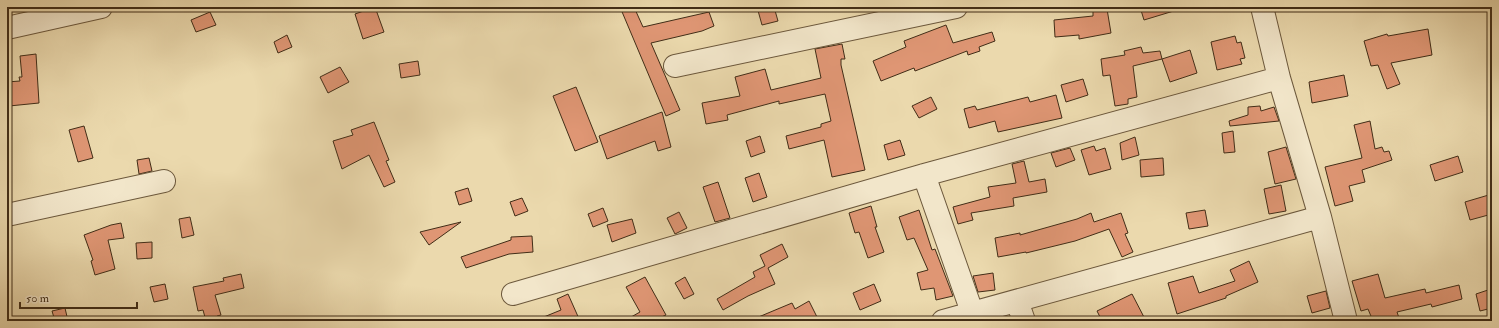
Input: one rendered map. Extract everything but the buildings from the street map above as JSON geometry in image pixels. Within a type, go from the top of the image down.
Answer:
[{"type":"street","points":[[7,28],[101,7]]},
{"type":"street","points":[[675,66],[956,7]]},
{"type":"street","points":[[1262,7],[1279,78],[1320,217],[1346,321]]},
{"type":"street","points":[[513,294],[924,175],[1279,78]]},
{"type":"street","points":[[924,175],[972,312]]},
{"type":"street","points":[[7,214],[164,180]]},
{"type":"street","points":[[943,321],[972,312],[1020,311],[1320,217]]}]
